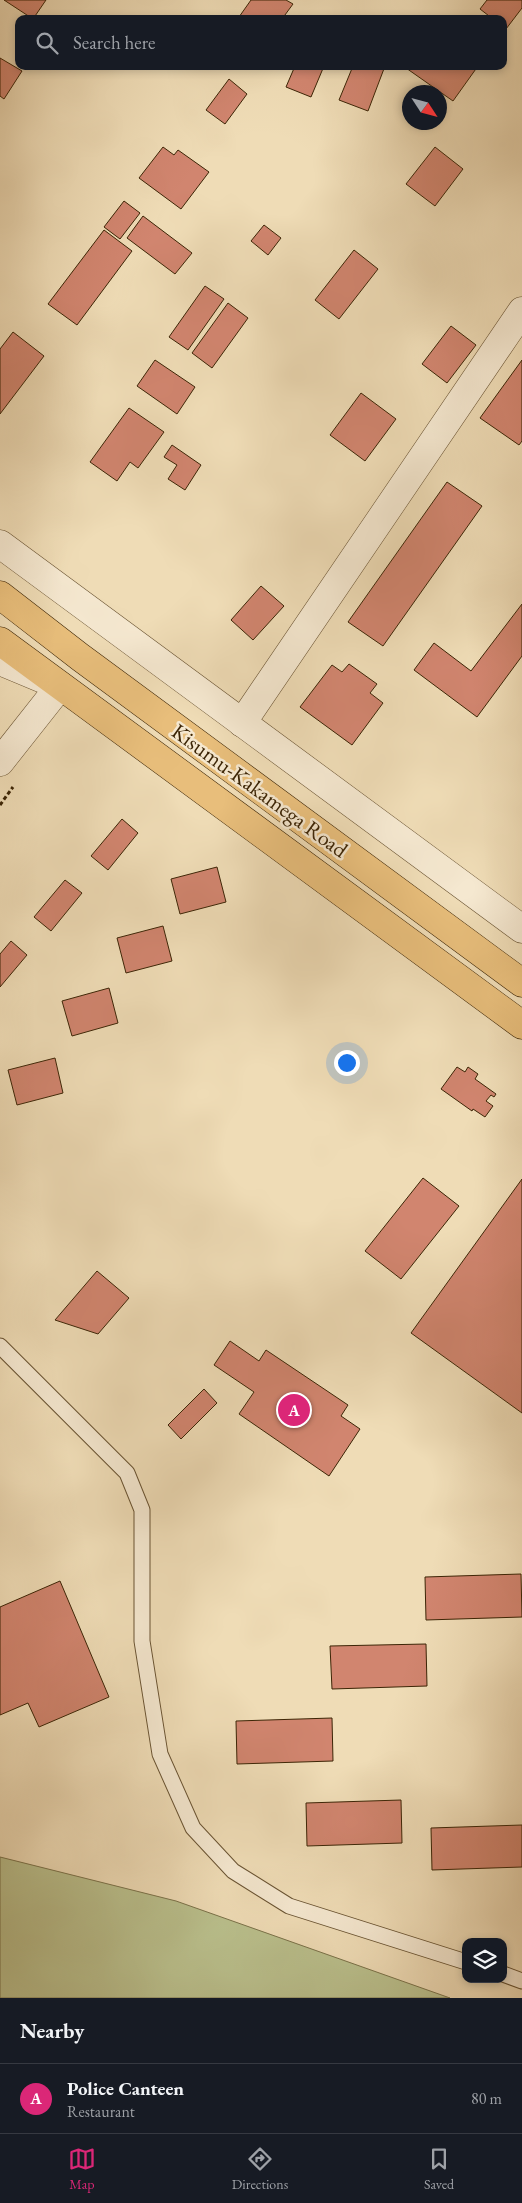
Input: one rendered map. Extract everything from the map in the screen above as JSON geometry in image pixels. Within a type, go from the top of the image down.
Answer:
[{"type":"highway","name":"Kisumu-Kakamega Road","points":[[0,595],[522,983]]},
{"type":"highway","name":"Kisumu-Kakamega Road","points":[[0,640],[522,1025]]},
{"type":"street","points":[[242,723],[522,311]]},
{"type":"street","points":[[0,544],[522,929]]},
{"type":"street","points":[[0,661],[60,686],[0,762]]},
{"type":"lane","points":[[0,1346],[127,1473],[142,1510],[142,1641],[160,1754],[193,1828],[233,1871],[289,1906],[462,1961]]},
{"type":"lane","points":[[507,1975],[522,1981]]},
{"type":"green space","points":[[0,1857],[176,1901],[450,1998],[0,1998]]},
{"type":"building","points":[[4,0],[46,0],[36,15],[27,15]]},
{"type":"building","points":[[251,0],[286,0],[293,4],[285,15],[240,15]]},
{"type":"building","points":[[487,0],[522,0],[522,8],[507,28],[507,15],[488,15],[480,9]]},
{"type":"building","points":[[0,58],[15,67],[15,70],[22,71],[4,99],[0,96]]},
{"type":"building","points":[[293,70],[322,70],[311,97],[286,87]]},
{"type":"building","points":[[351,70],[383,70],[368,111],[339,100]]},
{"type":"building","points":[[409,70],[475,70],[453,101],[447,97],[447,85],[430,85]]},
{"type":"building","points":[[229,79],[247,94],[225,124],[206,110]]},
{"type":"building","points":[[163,147],[174,155],[178,150],[209,172],[181,209],[139,178]]},
{"type":"building","points":[[435,147],[463,169],[435,206],[406,184]]},
{"type":"building","points":[[124,201],[140,213],[120,239],[104,227]]},
{"type":"building","points":[[143,216],[192,253],[175,274],[127,238]]},
{"type":"building","points":[[264,225],[281,238],[268,255],[251,241]]},
{"type":"building","points":[[104,230],[132,251],[77,325],[48,304]]},
{"type":"building","points":[[354,250],[378,269],[339,319],[315,300]]},
{"type":"building","points":[[205,286],[224,299],[188,350],[169,337]]},
{"type":"building","points":[[228,303],[248,318],[212,368],[192,353]]},
{"type":"building","points":[[451,326],[476,345],[447,383],[422,364]]},
{"type":"building","points":[[13,332],[44,356],[0,414],[0,349]]},
{"type":"building","points":[[155,360],[195,387],[177,414],[137,386]]},
{"type":"building","points":[[522,360],[522,441],[519,445],[480,418]]},
{"type":"building","points":[[361,393],[396,419],[365,461],[330,435]]},
{"type":"building","points":[[129,408],[164,432],[138,468],[130,462],[117,481],[90,462]]},
{"type":"building","points":[[172,445],[201,465],[185,490],[168,479],[177,465],[164,457]]},
{"type":"building","points":[[447,482],[482,506],[383,646],[348,622]]},
{"type":"building","points":[[261,586],[284,606],[253,640],[231,620]]},
{"type":"building","points":[[522,604],[522,656],[477,717],[414,670],[434,643],[471,671]]},
{"type":"building","points":[[349,664],[377,684],[370,693],[383,703],[352,745],[300,707],[332,665],[342,672]]},
{"type":"building","points":[[122,819],[138,833],[108,870],[91,856]]},
{"type":"building","points":[[217,867],[226,902],[180,914],[171,879]]},
{"type":"building","points":[[65,880],[82,893],[51,931],[34,917]]},
{"type":"building","points":[[163,926],[172,961],[126,973],[117,938]]},
{"type":"building","points":[[11,941],[27,955],[0,987],[0,954]]},
{"type":"building","points":[[109,988],[118,1023],[72,1036],[62,1001]]},
{"type":"building","points":[[55,1058],[63,1093],[17,1105],[8,1070]]},
{"type":"building","points":[[457,1067],[465,1072],[468,1067],[478,1074],[475,1079],[496,1094],[494,1097],[491,1095],[486,1101],[493,1106],[485,1117],[473,1109],[472,1111],[441,1089]]},
{"type":"building","points":[[423,1178],[459,1206],[401,1279],[365,1251]]},
{"type":"building","points":[[522,1179],[522,1413],[411,1333]]},
{"type":"building","points":[[97,1271],[129,1298],[98,1334],[55,1320]]},
{"type":"building","points":[[230,1341],[259,1361],[266,1350],[348,1405],[341,1416],[360,1429],[329,1476],[239,1414],[254,1392],[214,1365]]},
{"type":"building","points":[[204,1389],[217,1403],[181,1439],[168,1425]]},
{"type":"building","points":[[521,1574],[522,1617],[426,1620],[425,1577]]},
{"type":"building","points":[[60,1581],[109,1697],[39,1727],[28,1703],[0,1715],[0,1607]]},
{"type":"building","points":[[426,1644],[427,1686],[332,1689],[330,1646]]},
{"type":"building","points":[[332,1718],[333,1761],[237,1764],[236,1721]]},
{"type":"building","points":[[401,1800],[402,1843],[307,1846],[306,1803]]},
{"type":"building","points":[[522,1825],[522,1867],[432,1870],[431,1828]]},
{"type":"place","name":"Police Canteen","points":[[294,1410]]}]
